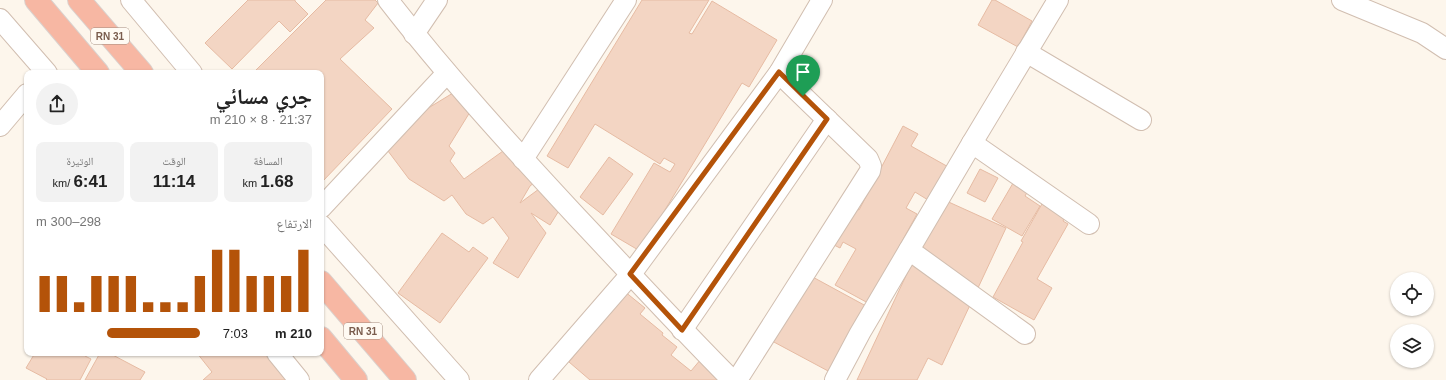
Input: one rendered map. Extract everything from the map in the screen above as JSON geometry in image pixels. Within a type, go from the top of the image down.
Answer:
[{"type":"highway","name":"RN 31","points":[[36,0],[95,70]]},
{"type":"highway","name":"RN 31","points":[[79,0],[139,70]]},
{"type":"highway","name":"RN 31","points":[[324,286],[405,380]]},
{"type":"highway","points":[[324,342],[356,380]]},
{"type":"street","points":[[131,0],[189,70]]},
{"type":"street","points":[[388,0],[414,34],[523,158],[682,330],[732,380]]},
{"type":"street","points":[[414,34],[437,0]]},
{"type":"street","points":[[523,158],[626,0]]},
{"type":"street","points":[[539,380],[630,274],[779,72],[822,0]]},
{"type":"street","points":[[835,380],[860,333],[1058,0]]},
{"type":"street","points":[[1342,0],[1422,33],[1446,49]]},
{"type":"street","points":[[0,19],[44,70]]},
{"type":"street","points":[[1026,52],[1141,120]]},
{"type":"street","points":[[324,205],[447,72]]},
{"type":"street","points":[[737,380],[870,171],[868,159],[779,72]]},
{"type":"street","points":[[0,126],[24,98]]},
{"type":"street","points":[[682,330],[827,119]]},
{"type":"street","points":[[972,143],[1089,224]]},
{"type":"street","points":[[324,228],[459,380]]},
{"type":"street","points":[[909,250],[1025,334]]},
{"type":"street","points":[[279,356],[299,380]]},
{"type":"building","points":[[248,0],[295,0],[308,14],[290,32],[279,21],[232,69],[205,43]]},
{"type":"building","points":[[326,0],[375,0],[378,3],[365,20],[374,28],[340,59],[392,109],[324,180],[324,70],[256,70]]},
{"type":"building","points":[[642,0],[709,0],[689,33],[692,34],[712,1],[777,40],[749,87],[742,83],[640,251],[611,234],[654,163],[670,172],[675,164],[664,158],[660,164],[595,124],[568,168],[547,156]]},
{"type":"building","points":[[992,0],[995,0],[1032,21],[1018,47],[978,25]]},
{"type":"building","points":[[453,93],[470,112],[449,146],[455,153],[450,161],[464,179],[510,146],[539,179],[530,186],[520,203],[539,189],[560,209],[550,225],[531,213],[546,233],[518,278],[493,263],[509,238],[493,217],[483,224],[466,214],[452,195],[444,201],[409,179],[385,147],[397,127]]},
{"type":"building","points":[[903,126],[918,134],[911,146],[952,169],[933,203],[915,192],[906,208],[917,214],[868,303],[835,285],[856,249],[843,242],[840,248],[828,242],[849,204],[859,210]]},
{"type":"building","points":[[609,157],[633,174],[603,215],[580,197]]},
{"type":"building","points":[[980,169],[998,178],[985,202],[967,193]]},
{"type":"building","points":[[1016,178],[1031,186],[1025,196],[1040,206],[1022,236],[992,219]]},
{"type":"building","points":[[942,199],[1006,228],[942,365],[928,358],[917,380],[857,380]]},
{"type":"building","points":[[1043,202],[1066,215],[1063,221],[1068,224],[1037,279],[1052,288],[1034,320],[993,297],[1023,242],[1021,241]]},
{"type":"building","points":[[442,233],[469,252],[473,247],[488,258],[440,323],[398,293]]},
{"type":"building","points":[[809,275],[866,306],[830,372],[772,341]]},
{"type":"building","points":[[624,291],[645,308],[640,314],[677,347],[671,355],[691,371],[701,359],[726,380],[590,380],[569,362],[588,339],[585,337]]},
{"type":"building","points":[[33,356],[85,356],[91,359],[80,380],[46,380],[47,379],[26,368]]},
{"type":"building","points":[[98,356],[115,356],[145,372],[140,380],[85,380]]},
{"type":"building","points":[[199,356],[288,356],[307,380],[203,380],[212,372]]},
{"type":"route","points":[[779,72],[803,96],[827,119],[682,330],[630,274],[779,72]]}]
